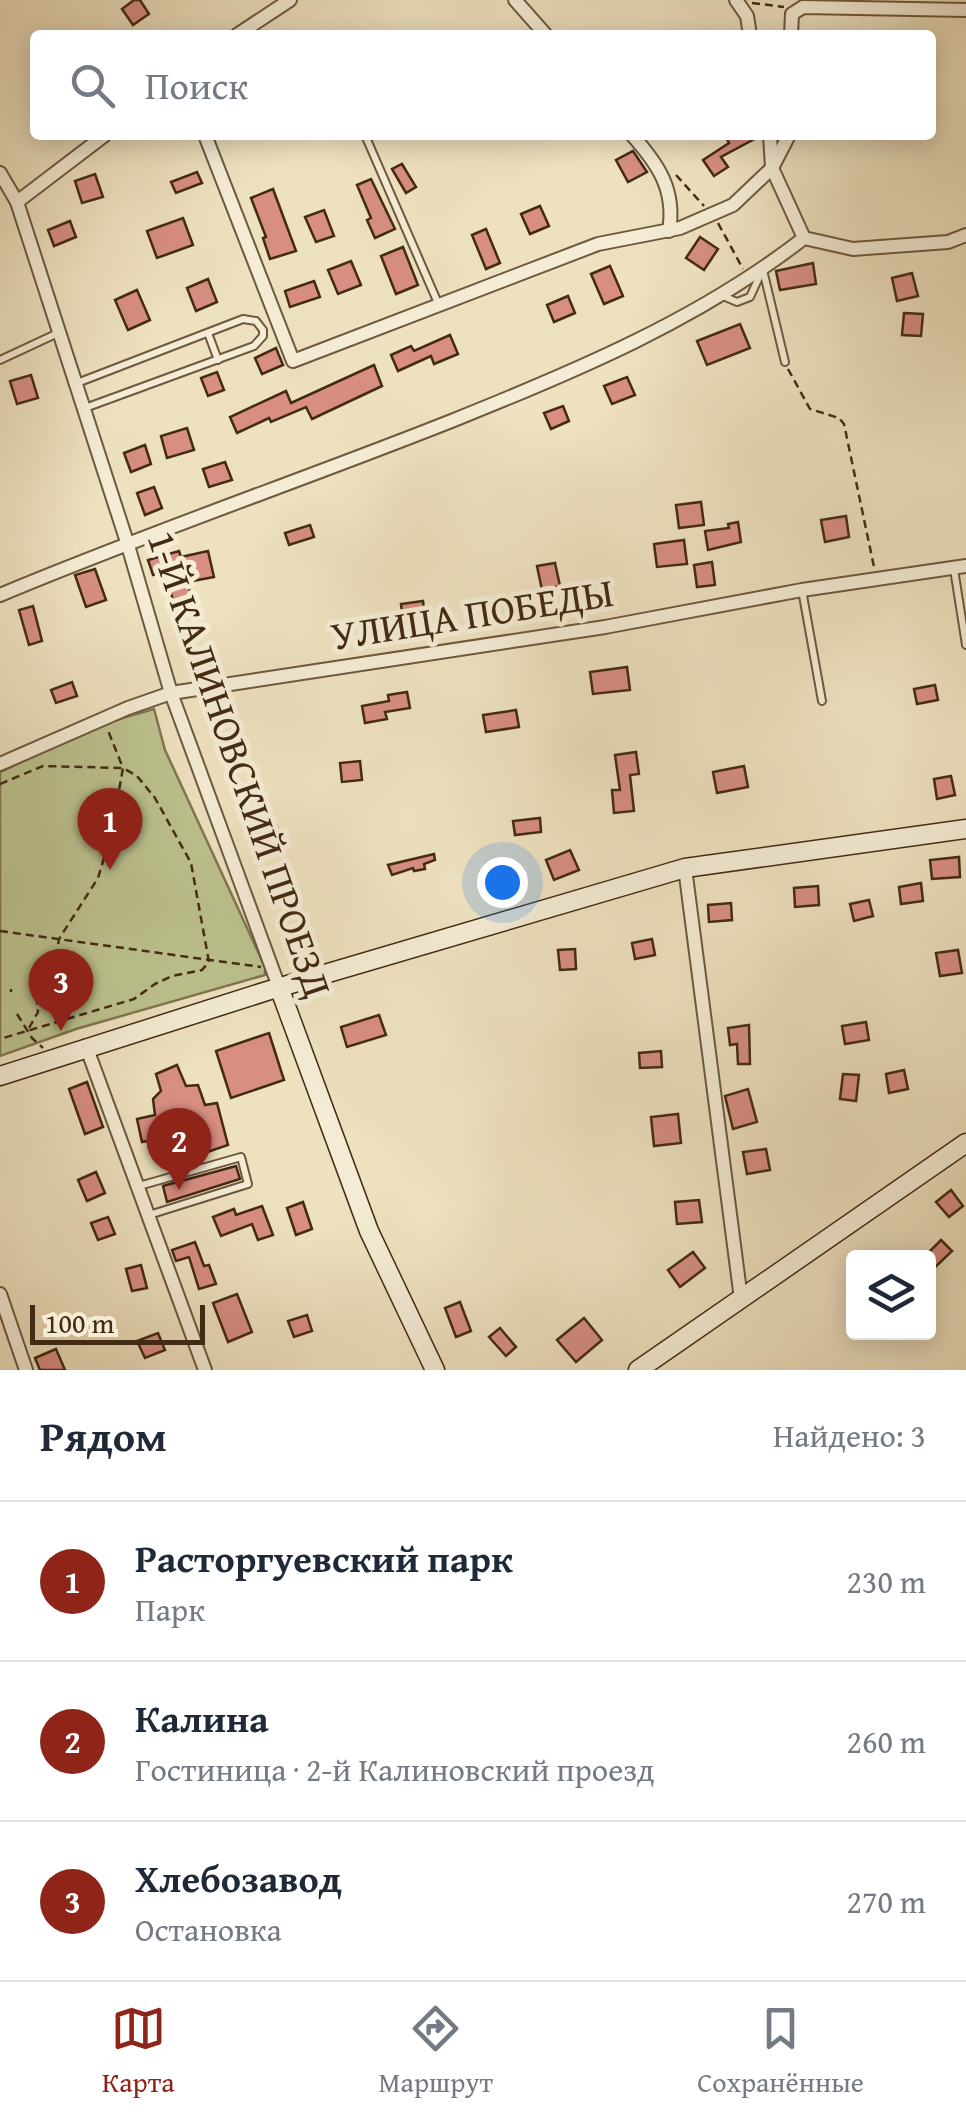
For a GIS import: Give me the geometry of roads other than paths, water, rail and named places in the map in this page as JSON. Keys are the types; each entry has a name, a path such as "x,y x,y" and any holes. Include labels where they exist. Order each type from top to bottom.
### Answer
{"street":[{"path":"245,30 290,0"},
{"path":"516,0 542,30"},
{"path":"737,1 747,16 749,30"},
{"path":"791,30 794,11 803,7 966,10"},
{"path":"17,202 99,140"},
{"path":"206,140 293,361 598,244 668,230 734,206 772,168 786,140"},
{"path":"636,140 668,187 672,204 668,230"},
{"path":"770,140 772,168 804,238"},
{"name":"1-Й КАЛИНОВСКИЙ ПРОЕЗД","path":"0,173 17,202 127,542 171,694 369,1231 435,1370"},
{"path":"804,238 853,249 948,242 966,235"},
{"path":"0,595 127,542 342,465 554,380 722,295 804,238"},
{"name":"УЛИЦА ПОБЕДЫ","path":"0,764 128,708 171,694 960,567"},
{"path":"0,1076 275,979 685,868 966,828"},
{"path":"685,868 741,1299"},
{"path":"86,1046 205,1370"},
{"path":"638,1370 966,1143"},
{"path":"0,1294 26,1370"}],"lane":[{"path":"367,140 438,304"},
{"path":"722,295 738,302 750,297 763,270"},
{"path":"763,270 786,362"},
{"path":"76,383 250,318 263,330 254,346 84,409"},
{"path":"0,360 59,332"},
{"path":"208,333 218,360"},
{"path":"960,567 966,645"},
{"path":"802,590 822,702"},
{"path":"138,1186 241,1156 248,1184 148,1215"}],"place":[{"name":"Расторгуевский парк","path":"110,870"},
{"name":"Хлебозавод","path":"61,1031"},
{"name":"Калина","path":"179,1190"}]}
